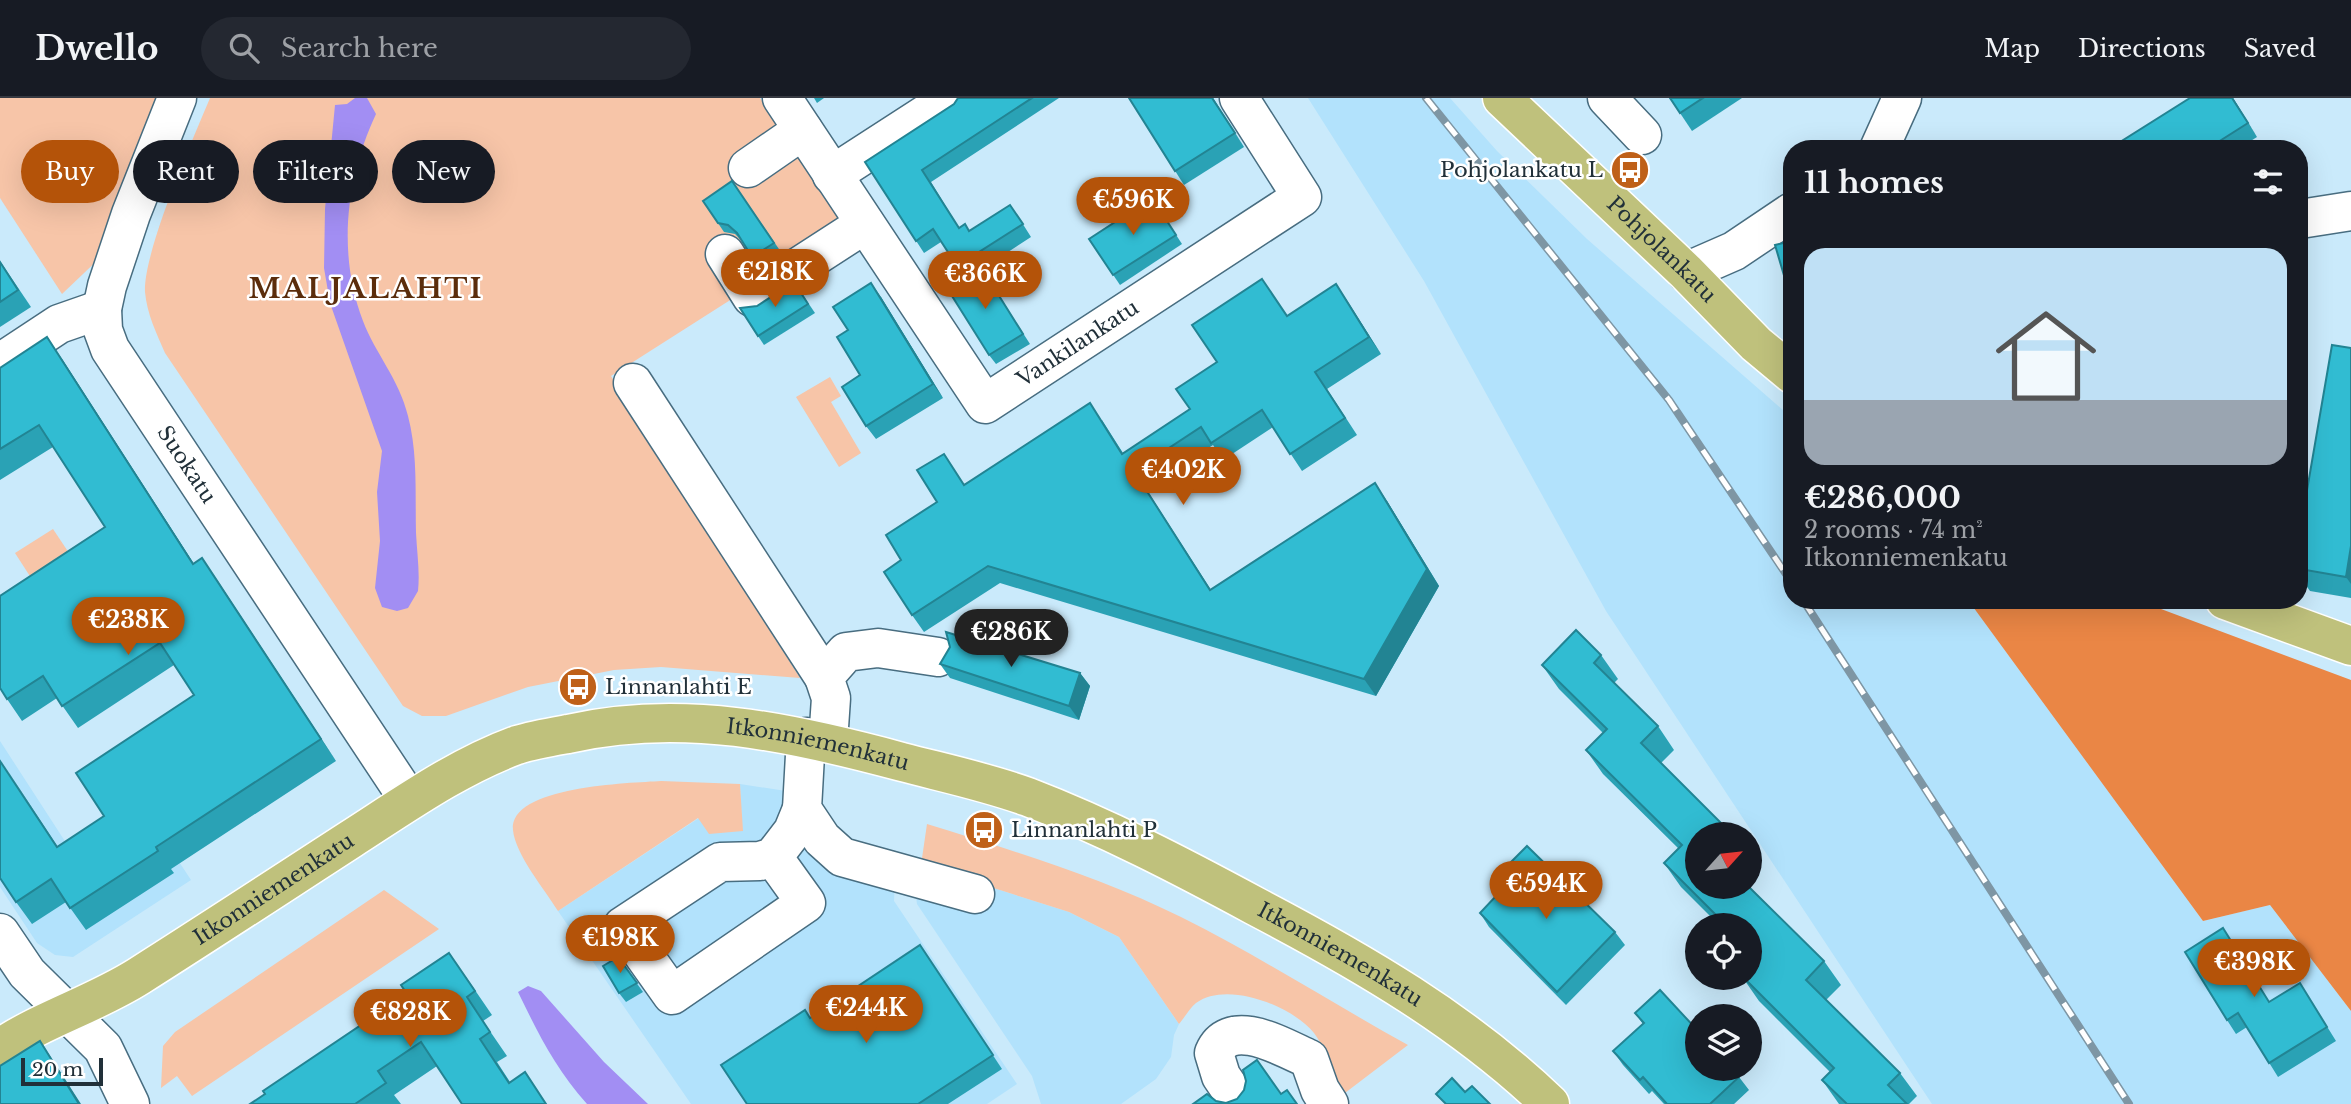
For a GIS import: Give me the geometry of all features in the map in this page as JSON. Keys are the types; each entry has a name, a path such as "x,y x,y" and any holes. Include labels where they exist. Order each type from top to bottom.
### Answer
{"main road":[{"name":"Pohjolankatu","path":"1502,98 1686,272 1756,344 1783,366"},
{"path":"2250,609 2351,646"},
{"name":"Itkonniemenkatu","path":"0,1048 133,980 409,800 472,765 519,745 625,722 681,721 751,727 817,739 1027,797 1156,853 1354,958 1409,993 1517,1072 1550,1104"}],"street":[{"name":"Suokatu","path":"177,98 131,214 102,309 103,330 110,349 409,800"},
{"name":"Vankilankatu","path":"782,98 985,404 1302,197 1239,98"},
{"path":"832,175 951,98"},
{"path":"1607,98 1642,135"},
{"path":"1883,140 1902,98"},
{"path":"748,168 803,130"},
{"path":"2308,218 2351,211"},
{"path":"1686,272 1734,251 1783,218"},
{"path":"724,254 752,297 865,225"},
{"path":"0,363 59,324 102,309"},
{"path":"634,383 824,677 831,698 817,739 802,809 793,831 773,857"},
{"path":"824,677 846,652 863,648 938,657"},
{"path":"802,809 822,839 842,857 975,894"},
{"path":"0,933 27,973 103,1048 130,1104"},
{"path":"1234,1096 1215,1064 1214,1052 1223,1039 1241,1034 1309,1059 1320,1090 1329,1104"}],"shaded area":[{"path":"0,98 163,98 147,140 133,140 133,177 104,254 62,294 0,198"},
{"path":"210,98 760,98 845,227 611,376 800,678 661,667 614,670 528,687 446,716 422,716 403,706 165,353 155,330 145,292 152,251 167,203 239,203 239,140 193,140"},
{"path":"355,98 367,98 376,114 365,140 332,140 335,105 347,104"},
{"path":"1308,98 1450,98 1497,151 1587,239 1783,410 1783,609 1975,609 2203,921 2270,905 2351,1011 2351,1104 1932,1104 1762,847 1762,822 1746,822 1606,611 1424,281"},
{"path":"326,203 350,203 348,242 355,295 363,321 404,403 411,430 415,459 418,591 408,608 397,611 382,607 375,588 380,541 377,492 382,451 330,303 324,268"},
{"path":"830,377 841,396 831,402 861,453 839,467 796,397"},
{"path":"53,529 73,559 35,584 15,553"},
{"path":"1975,609 2161,609 2351,680 2351,1011 2270,905 2203,921"},
{"path":"0,741 70,849 141,804 191,880 73,957 55,955 37,943 0,887"},
{"path":"661,781 740,784 743,831 709,834 698,818 558,911 519,850 513,830 517,815 530,804 574,790"},
{"path":"740,784 786,791 895,882 894,901 1017,1084 987,1104 691,1104 558,911 699,818 742,831"},
{"path":"927,824 1119,889 1181,917 1408,1045 1341,1096 1324,1050 1314,1033 1291,1014 1275,1006 1241,995 1224,994 1196,1003 1179,1024 1119,937 1069,912 921,865"},
{"path":"921,865 1069,912 1119,937 1179,1024 1174,1035 1171,1057 1156,1079 1121,1104 1041,1104 1032,1076 917,904 915,889"},
{"path":"384,890 439,929 192,1096 177,1076 161,1088 163,1046 175,1032"},
{"path":"528,986 541,991 604,1062 648,1104 587,1104 557,1064 518,992"}],"building":[{"path":"958,98 1032,98 922,170 959,228 965,224 969,231 1010,205 1023,224 957,266 933,229 916,241 865,162 954,104"},
{"path":"1129,98 1212,98 1235,133 1175,171"},
{"path":"1670,98 1703,98 1680,113"},
{"path":"2190,98 2232,98 2248,123 2221,140 2123,140"},
{"path":"732,181 774,243 752,257 737,233 728,225 718,223 703,201"},
{"path":"1152,198 1176,235 1113,275 1089,239"},
{"path":"1783,243 1783,272 1775,245"},
{"path":"0,262 18,290 0,302"},
{"path":"981,267 1023,334 989,355 947,288"},
{"path":"1262,279 1287,316 1336,284 1369,337 1315,372 1345,418 1290,454 1262,410 1211,443 1201,427 1134,471 1210,590 1375,483 1427,569 1364,679 988,566 912,615 884,572 901,560 886,535 937,502 917,470 944,454 964,485 1090,403 1122,454 1190,409 1176,389 1217,362 1192,325"},
{"path":"794,282 808,304 758,336 740,308 757,306"},
{"path":"871,283 933,384 866,426 842,387 860,375 837,337 848,330 833,307"},
{"path":"47,337 193,564 202,558 321,739 156,847 158,851 70,908 51,879 16,902 0,878 0,761 57,847 104,816 76,773 194,695 160,643 62,706 43,676 7,699 0,688 0,596 105,527 39,425 0,449 0,368"},
{"path":"2332,345 2351,348 2351,546 2346,577 2308,570 2308,484"},
{"path":"1576,630 1601,655 1594,663 1658,726 1641,743 1720,822 1685,822 1685,884 1664,863 1682,845 1586,750 1607,729 1542,665"},
{"path":"946,632 1080,673 1069,706 940,664 950,647"},
{"path":"1527,846 1615,932 1557,992 1480,913 1514,877 1505,868"},
{"path":"1701,900 1762,900 1824,961 1806,980 1900,1073 1888,1085 1907,1104 1847,1104 1822,1080 1834,1068 1756,990 1762,990 1762,913 1714,913"},
{"path":"2223,928 2269,1002 2300,983 2327,1027 2269,1063 2238,1013 2227,1020 2185,952"},
{"path":"920,945 993,1055 918,1104 747,1104 721,1065 805,1010 810,1018"},
{"path":"449,953 475,991 467,997 490,1032 480,1039 509,1083 525,1072 546,1104 462,1104 421,1042 378,1071 386,1083 355,1104 250,1104 265,1094 263,1091 407,994 401,985"},
{"path":"618,957 637,983 619,993 603,966"},
{"path":"1660,990 1685,1017 1685,1081 1735,1081 1710,1104 1667,1104 1643,1077 1640,1080 1613,1051 1644,1023 1635,1013"},
{"path":"40,1041 79,1104 0,1104 0,1066"},
{"path":"1257,1060 1281,1094 1287,1090 1297,1104 1193,1104 1207,1094 1216,1101 1226,1103 1237,1099 1244,1090 1246,1081 1243,1070"},
{"path":"1452,1078 1465,1092 1472,1086 1490,1104 1446,1104 1436,1094"}],"railway":[{"path":"1426,98 1669,400 1783,570"},
{"path":"1809,609 2129,1104"}],"place":[{"name":"Pohjolankatu L","path":"1630,170"},
{"name":"Linnanlahti E","path":"578,687"},
{"name":"Linnanlahti P","path":"984,830"}],"district":[{"name":"MALJALAHTI","path":"366,288"}]}
